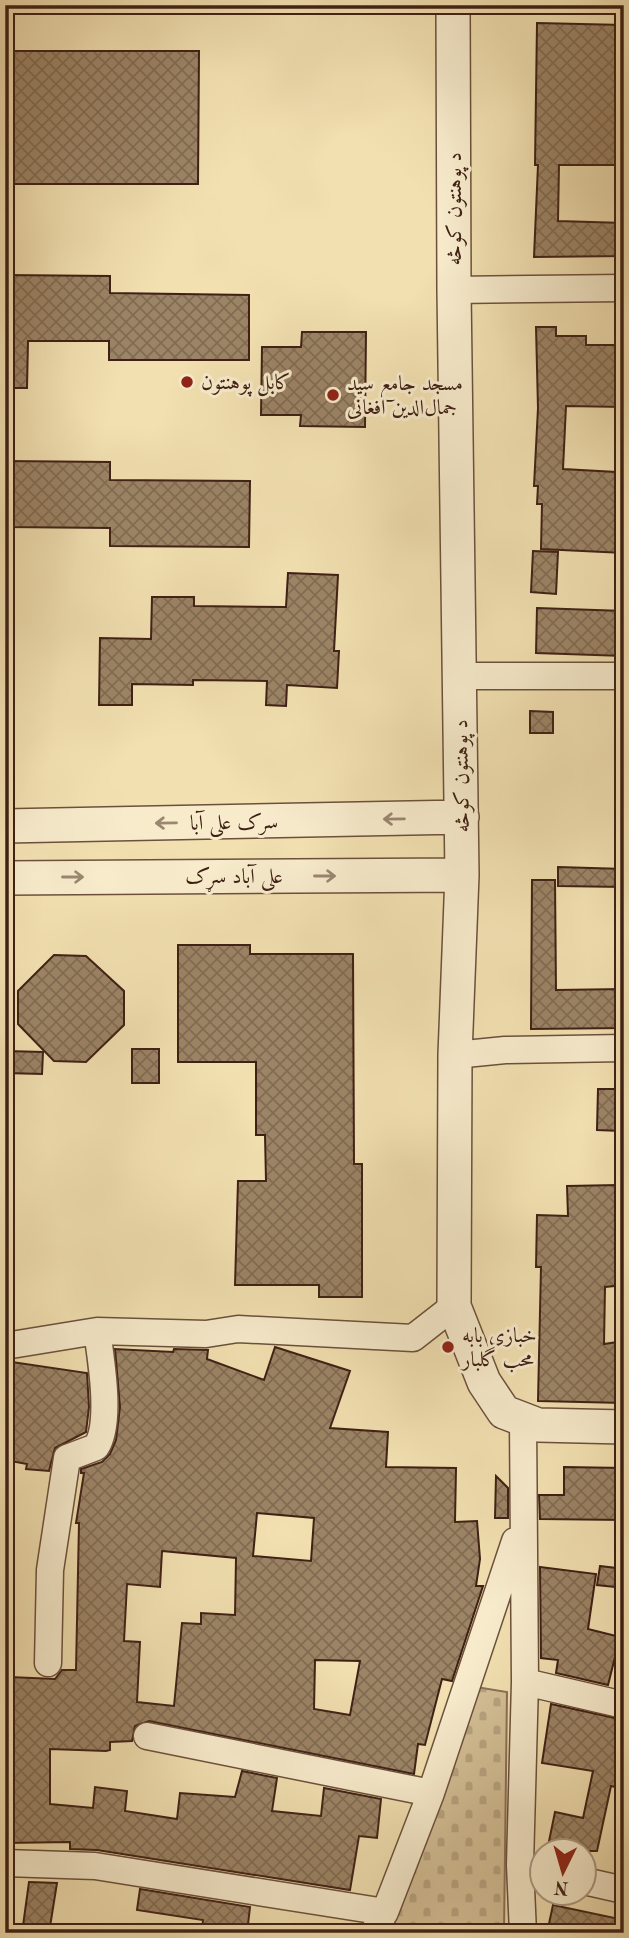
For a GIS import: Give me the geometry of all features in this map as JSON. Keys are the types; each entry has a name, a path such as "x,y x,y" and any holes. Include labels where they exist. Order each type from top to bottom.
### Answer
{"street":[{"name":"د پوهنتون کوڅه","path":"453,5 454,290 462,817 455,1055 453,1306 484,1382 505,1412 523,1421"},
{"path":"454,290 624,288"},
{"path":"460,676 624,676"},
{"name":"سرک علی آبا","path":"5,826 462,817"},
{"name":"علی آباد سړک","path":"5,877 462,875"},
{"path":"455,1055 505,1050 624,1048"},
{"path":"5,1346 97,1331 206,1334 238,1329 413,1338 453,1306"},
{"path":"48,1663 50,1570 67,1458 96,1447 102,1432 103,1370 97,1331"},
{"path":"530,1836 524,1682 523,1421 538,1425 624,1427"},
{"path":"5,1863 95,1867 379,1922 431,1794 523,1519"},
{"path":"524,1682 624,1705"},
{"path":"147,1736 431,1794"},
{"path":"598,1884 624,1890"},
{"path":"523,1933 528,1892"}],"green space":[{"path":"470,1686 507,1692 504,1933 381,1933"}],"building":[{"path":"537,23 624,25 624,165 559,165 558,221 624,223 624,256 534,257 538,165 535,165"},
{"path":"5,51 199,51 198,184 5,184"},
{"path":"5,275 110,276 110,293 249,295 249,360 109,360 109,341 28,341 27,388 5,388"},
{"path":"536,327 556,327 556,336 586,336 586,345 624,345 624,407 566,406 563,469 616,472 615,492 624,493 624,553 541,549 542,504 537,504 538,486 534,486 538,408"},
{"path":"302,332 366,332 365,427 300,426 301,415 261,415 262,347 301,347"},
{"path":"5,461 110,462 110,480 250,481 249,547 110,546 110,528 5,527"},
{"path":"533,551 558,552 556,594 531,592"},
{"path":"288,573 338,575 334,651 339,651 337,688 287,685 286,706 266,705 267,681 193,680 193,685 132,684 132,705 99,705 100,638 151,639 152,597 194,597 194,606 286,607"},
{"path":"537,608 624,611 624,656 536,653"},
{"path":"530,711 553,712 553,733 530,733"},
{"path":"558,867 624,869 624,887 558,886"},
{"path":"532,880 555,880 556,990 624,989 624,1028 531,1029"},
{"path":"178,945 250,945 250,954 353,954 354,1164 362,1164 362,1297 319,1297 319,1285 235,1285 238,1181 266,1181 265,1135 256,1135 256,1062 178,1062"},
{"path":"54,955 86,956 124,991 124,1025 86,1062 54,1061 18,1024 18,991"},
{"path":"132,1049 159,1049 159,1083 132,1083"},
{"path":"5,1051 43,1052 42,1074 5,1073"},
{"path":"598,1089 624,1089 621,1131 597,1130"},
{"path":"618,1185 619,1217 624,1216 624,1285 605,1287 604,1344 624,1341 624,1403 538,1401 541,1267 536,1267 537,1215 568,1216 567,1186"},
{"path":"275,1347 350,1371 330,1428 388,1432 386,1467 456,1468 455,1522 477,1521 480,1559 476,1586 483,1586 452,1681 442,1679 425,1745 418,1744 414,1774 149,1721 135,1726 132,1741 110,1742 110,1750 50,1749 50,1804 93,1808 95,1787 127,1791 125,1811 177,1819 180,1793 235,1797 242,1771 277,1778 272,1811 321,1816 324,1788 381,1799 377,1838 359,1836 350,1890 97,1850 70,1849 70,1842 5,1843 5,1704 10,1677 55,1679 62,1670 76,1670 79,1523 76,1523 84,1473 81,1473 81,1469 102,1462 110,1454 116,1440 120,1407 115,1349 173,1352 174,1349 208,1350 207,1359 264,1380","holes":["257,1513 314,1518 311,1561 253,1556","162,1551 236,1558 235,1615 201,1613 201,1624 182,1623 174,1706 137,1702 140,1642 124,1641 127,1584 160,1587","315,1660 360,1661 350,1715 314,1709"]},
{"path":"5,1361 87,1373 89,1407 86,1432 55,1448 49,1471 26,1469 27,1464 5,1460"},
{"path":"564,1467 624,1468 624,1520 540,1519 539,1495 564,1495"},
{"path":"496,1476 508,1488 508,1518 495,1518"},
{"path":"600,1566 624,1569 624,1588 597,1585"},
{"path":"540,1567 596,1574 588,1629 620,1637 608,1685 556,1673 558,1660 541,1658"},
{"path":"551,1704 624,1720 624,1789 611,1786 598,1846 598,1836 550,1836 555,1812 583,1818 593,1771 542,1763"},
{"path":"29,1882 57,1883 49,1933 22,1933"},
{"path":"140,1889 250,1907 247,1933 202,1933 203,1920 137,1910"},
{"path":"553,1906 624,1920 624,1933 547,1933"}],"place":[{"name":"کابل پوهنتون","path":"187,382"},
{"name":"مسجد جامع سید جمال‌الدین افغانی","path":"333,395"},
{"name":"خبازی بابه محب گلبار","path":"448,1347"}]}
